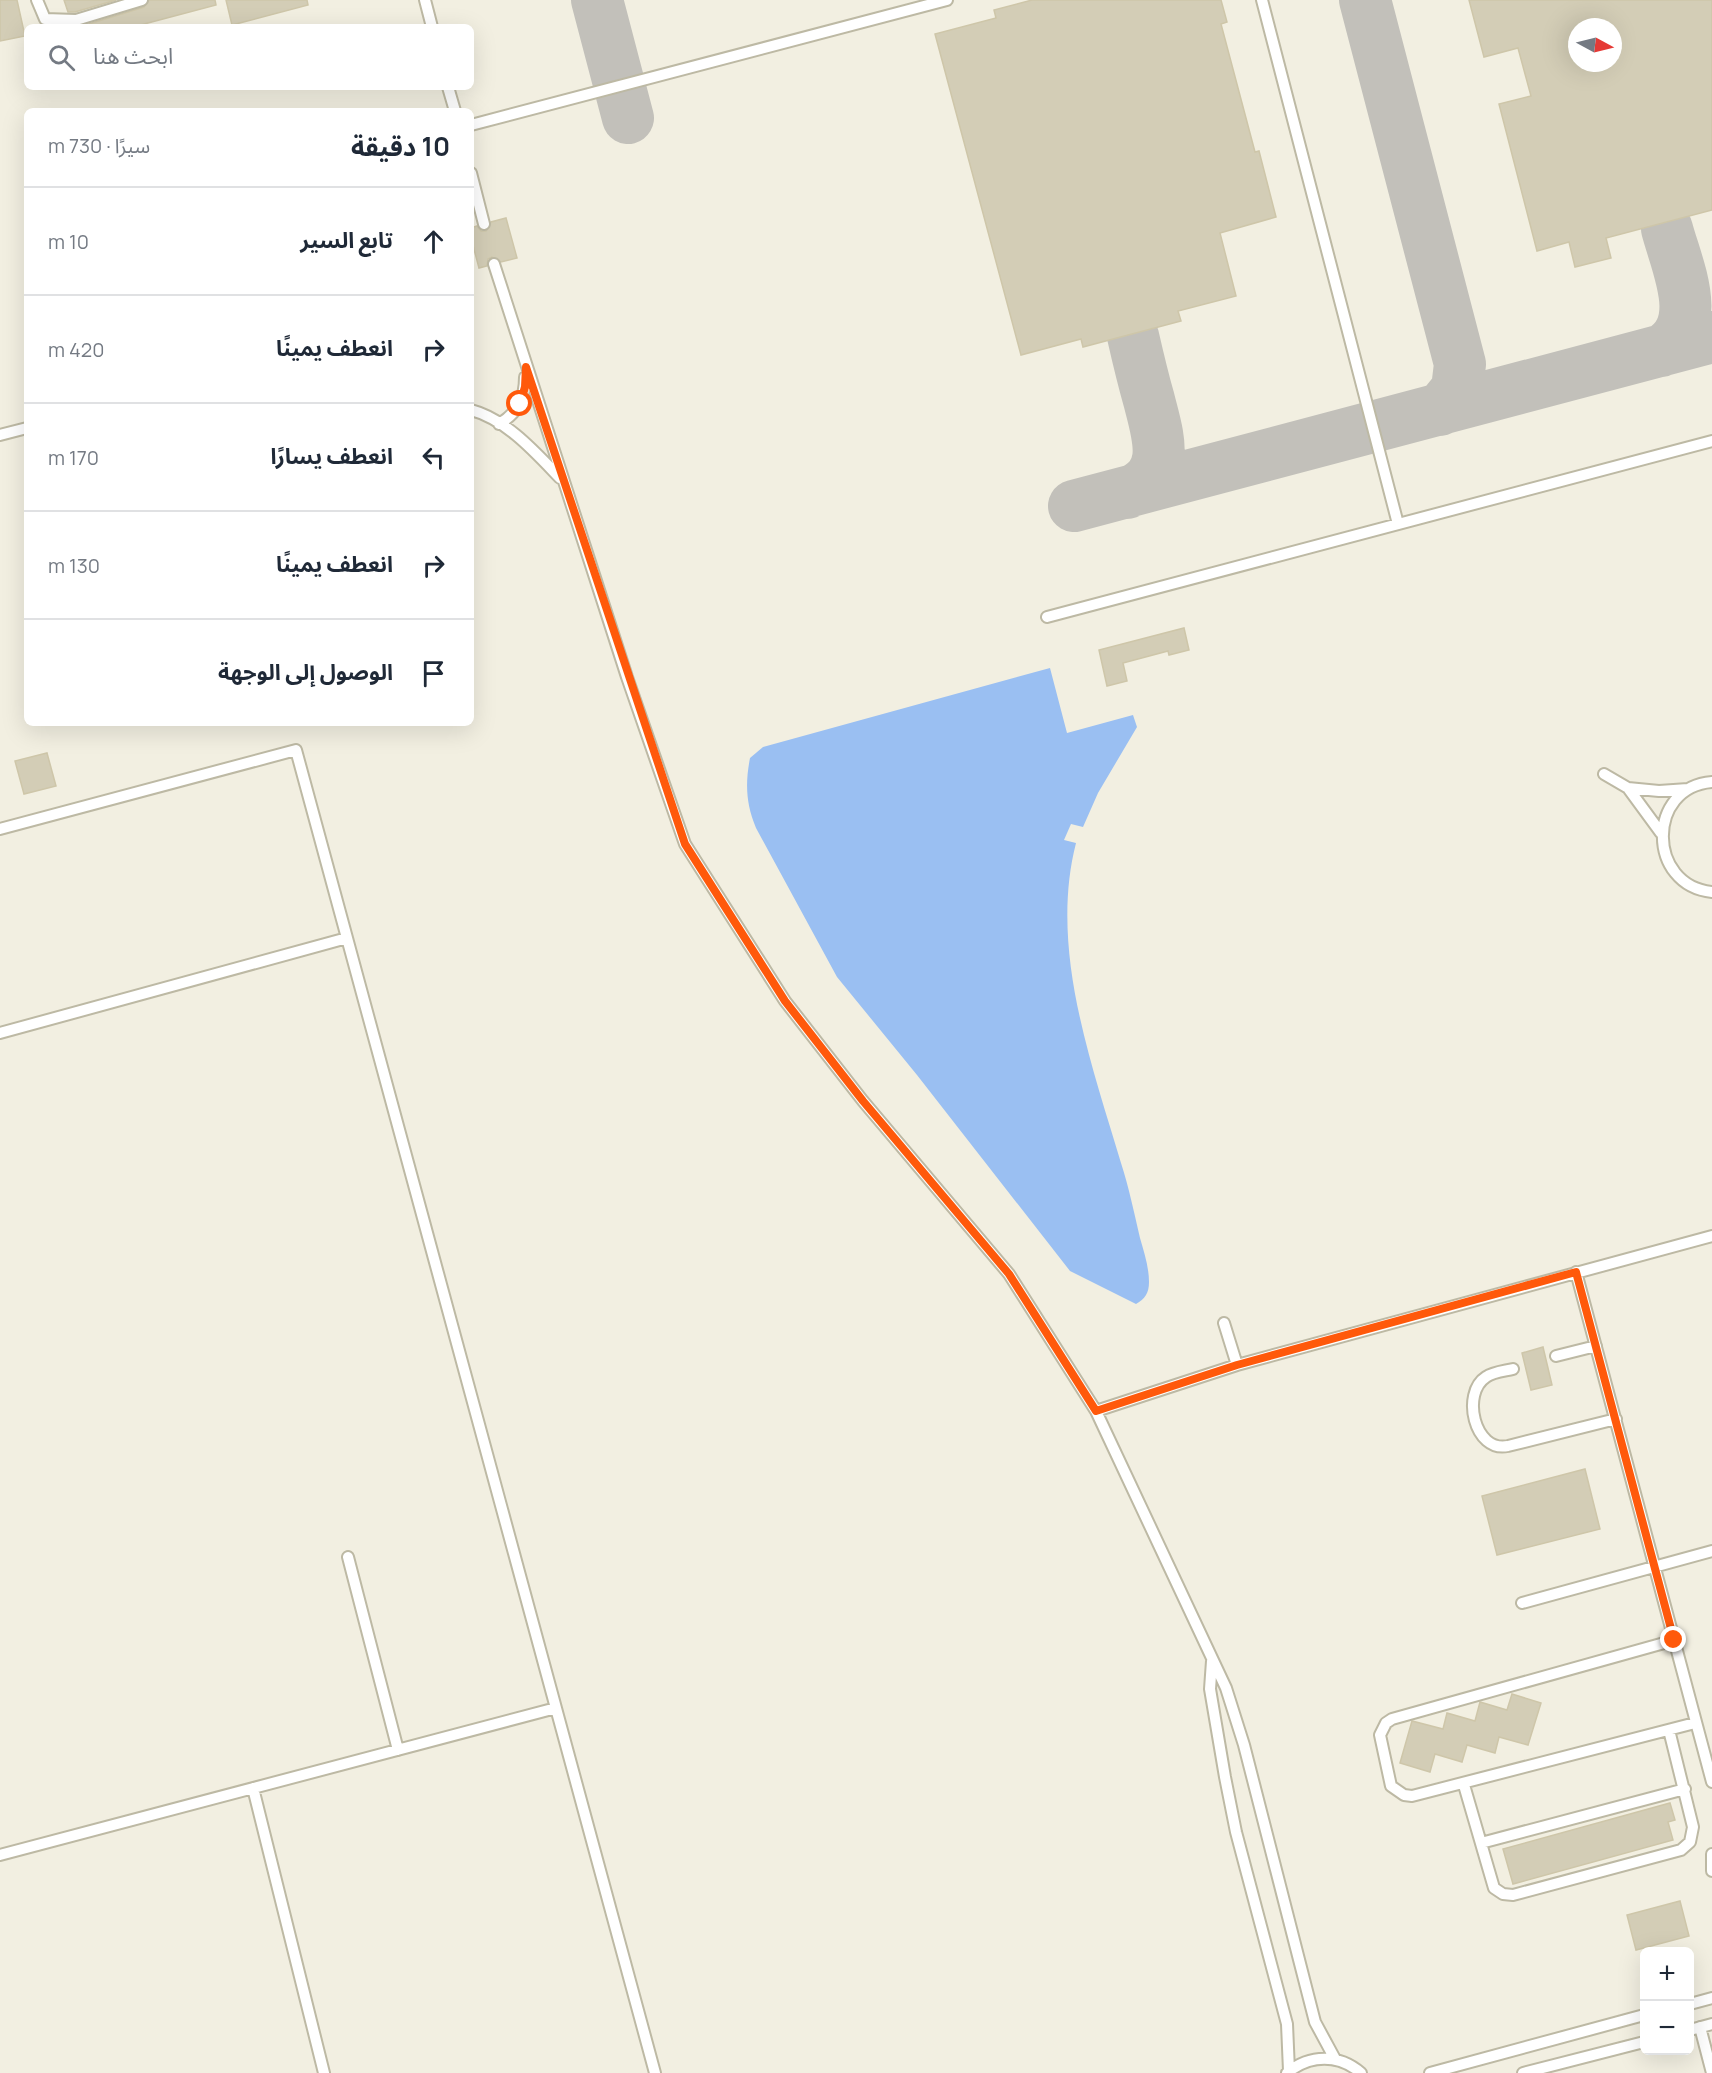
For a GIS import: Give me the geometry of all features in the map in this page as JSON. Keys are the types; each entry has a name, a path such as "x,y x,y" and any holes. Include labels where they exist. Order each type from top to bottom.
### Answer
{"lane":[{"path":"38,0 45,19 76,20 142,0"},
{"path":"425,0 431,24"},
{"path":"474,124 947,0"},
{"path":"1262,0 1398,524"},
{"path":"449,90 454,108"},
{"path":"474,185 484,224"},
{"path":"494,264 563,482 685,844 785,1001 863,1101 1009,1274 1096,1411 1236,1716 1315,2022 1335,2059"},
{"path":"499,424 508,419 520,404 525,387 526,367"},
{"path":"474,412 499,424 533,451 563,482"},
{"path":"0,435 24,429"},
{"path":"1047,617 1712,441"},
{"path":"0,829 296,750 655,2073"},
{"path":"1604,774 1628,788 1661,833"},
{"path":"1628,788 1659,791 1689,789 1711,781"},
{"path":"1689,789 1667,813 1661,833 1662,848 1670,867 1684,882 1697,889 1712,902"},
{"path":"1697,889 1712,892"},
{"path":"0,1033 347,938"},
{"path":"1096,1411 1237,1365 1712,1236"},
{"path":"1576,1272 1712,1781"},
{"path":"1224,1323 1237,1365"},
{"path":"1556,1356 1596,1346"},
{"path":"1513,1370 1484,1377 1473,1393 1472,1407 1479,1428 1483,1437 1494,1445 1508,1446 1616,1419"},
{"path":"1522,1603 1712,1551"},
{"path":"348,1557 398,1750"},
{"path":"1674,1640 1398,1717 1386,1723 1380,1735 1380,1742 1391,1786 1397,1791 1412,1796 1464,1785 1695,1723"},
{"path":"1212,1660 1210,1689 1225,1777 1236,1832 1287,2024 1288,2072 1311,2060 1335,2059 1361,2073"},
{"path":"0,1855 556,1708"},
{"path":"1464,1785 1494,1888 1503,1894 1514,1895 1681,1850 1690,1842 1693,1827 1669,1730"},
{"path":"253,1788 324,2073"},
{"path":"1481,1843 1685,1790"},
{"path":"1712,1854 1712,1871"},
{"path":"1694,2003 1712,1998"},
{"path":"1430,2073 1640,2016"},
{"path":"1712,2024 1695,2029 1712,2073"},
{"path":"1523,2073 1640,2043"}],"water":[{"path":"1050,668 1067,733 1133,715 1137,727 1098,793 1083,827 1071,824 1064,840 1076,843 1069,883 1067,923 1070,964 1077,1004 1086,1045 1126,1182 1148,1271 1147,1292 1144,1298 1136,1304 1070,1271 917,1075 837,977 756,828 748,802 747,777 750,758 763,747"}],"building":[{"path":"0,0 17,0 24,36 0,41"},
{"path":"64,0 116,0 68,12"},
{"path":"149,0 215,0 216,5 144,24 89,24 144,7"},
{"path":"226,0 307,0 308,5 232,24"},
{"path":"1032,0 1221,0 1227,22 1221,24 1255,152 1259,151 1276,217 1220,233 1236,296 1178,311 1181,321 1083,347 1081,339 1021,355 935,34 996,18 994,10"},
{"path":"1469,0 1712,0 1712,210 1606,238 1611,258 1575,267 1569,242 1537,251 1499,104 1531,96 1518,48 1484,57"},
{"path":"506,218 517,258 501,262 492,257 488,259 487,266 479,268 474,249 474,227 477,226 481,231 486,231 491,222"},
{"path":"1184,628 1189,650 1169,655 1168,651 1123,663 1127,681 1107,686 1099,650"},
{"path":"47,753 56,786 24,794 15,761"},
{"path":"1543,1347 1552,1385 1531,1390 1522,1353"},
{"path":"1585,1469 1600,1529 1497,1555 1482,1496"},
{"path":"1512,1694 1541,1703 1528,1745 1499,1737 1495,1753 1467,1745 1462,1762 1435,1754 1430,1772 1400,1763 1412,1721 1443,1729 1447,1713 1475,1721 1480,1702 1507,1710"},
{"path":"1670,1803 1675,1820 1668,1822 1673,1840 1513,1884 1503,1849"},
{"path":"1680,1901 1689,1936 1640,1947 1636,1950 1627,1915"}],"taxiway":[{"path":"597,0 628,118"},
{"path":"1365,0 1460,364 1457,389 1440,410"},
{"path":"1661,351 1675,340 1682,326 1685,311 1685,294 1667,229"},
{"path":"1127,493 1142,485 1151,476 1157,465 1159,453 1156,427 1133,336"},
{"path":"1074,506 1712,337"}],"route":[{"path":"520,404 524,396 526,367 627,677 685,844 785,1001 863,1101 1009,1274 1096,1411 1237,1365 1576,1272 1674,1640"}]}
